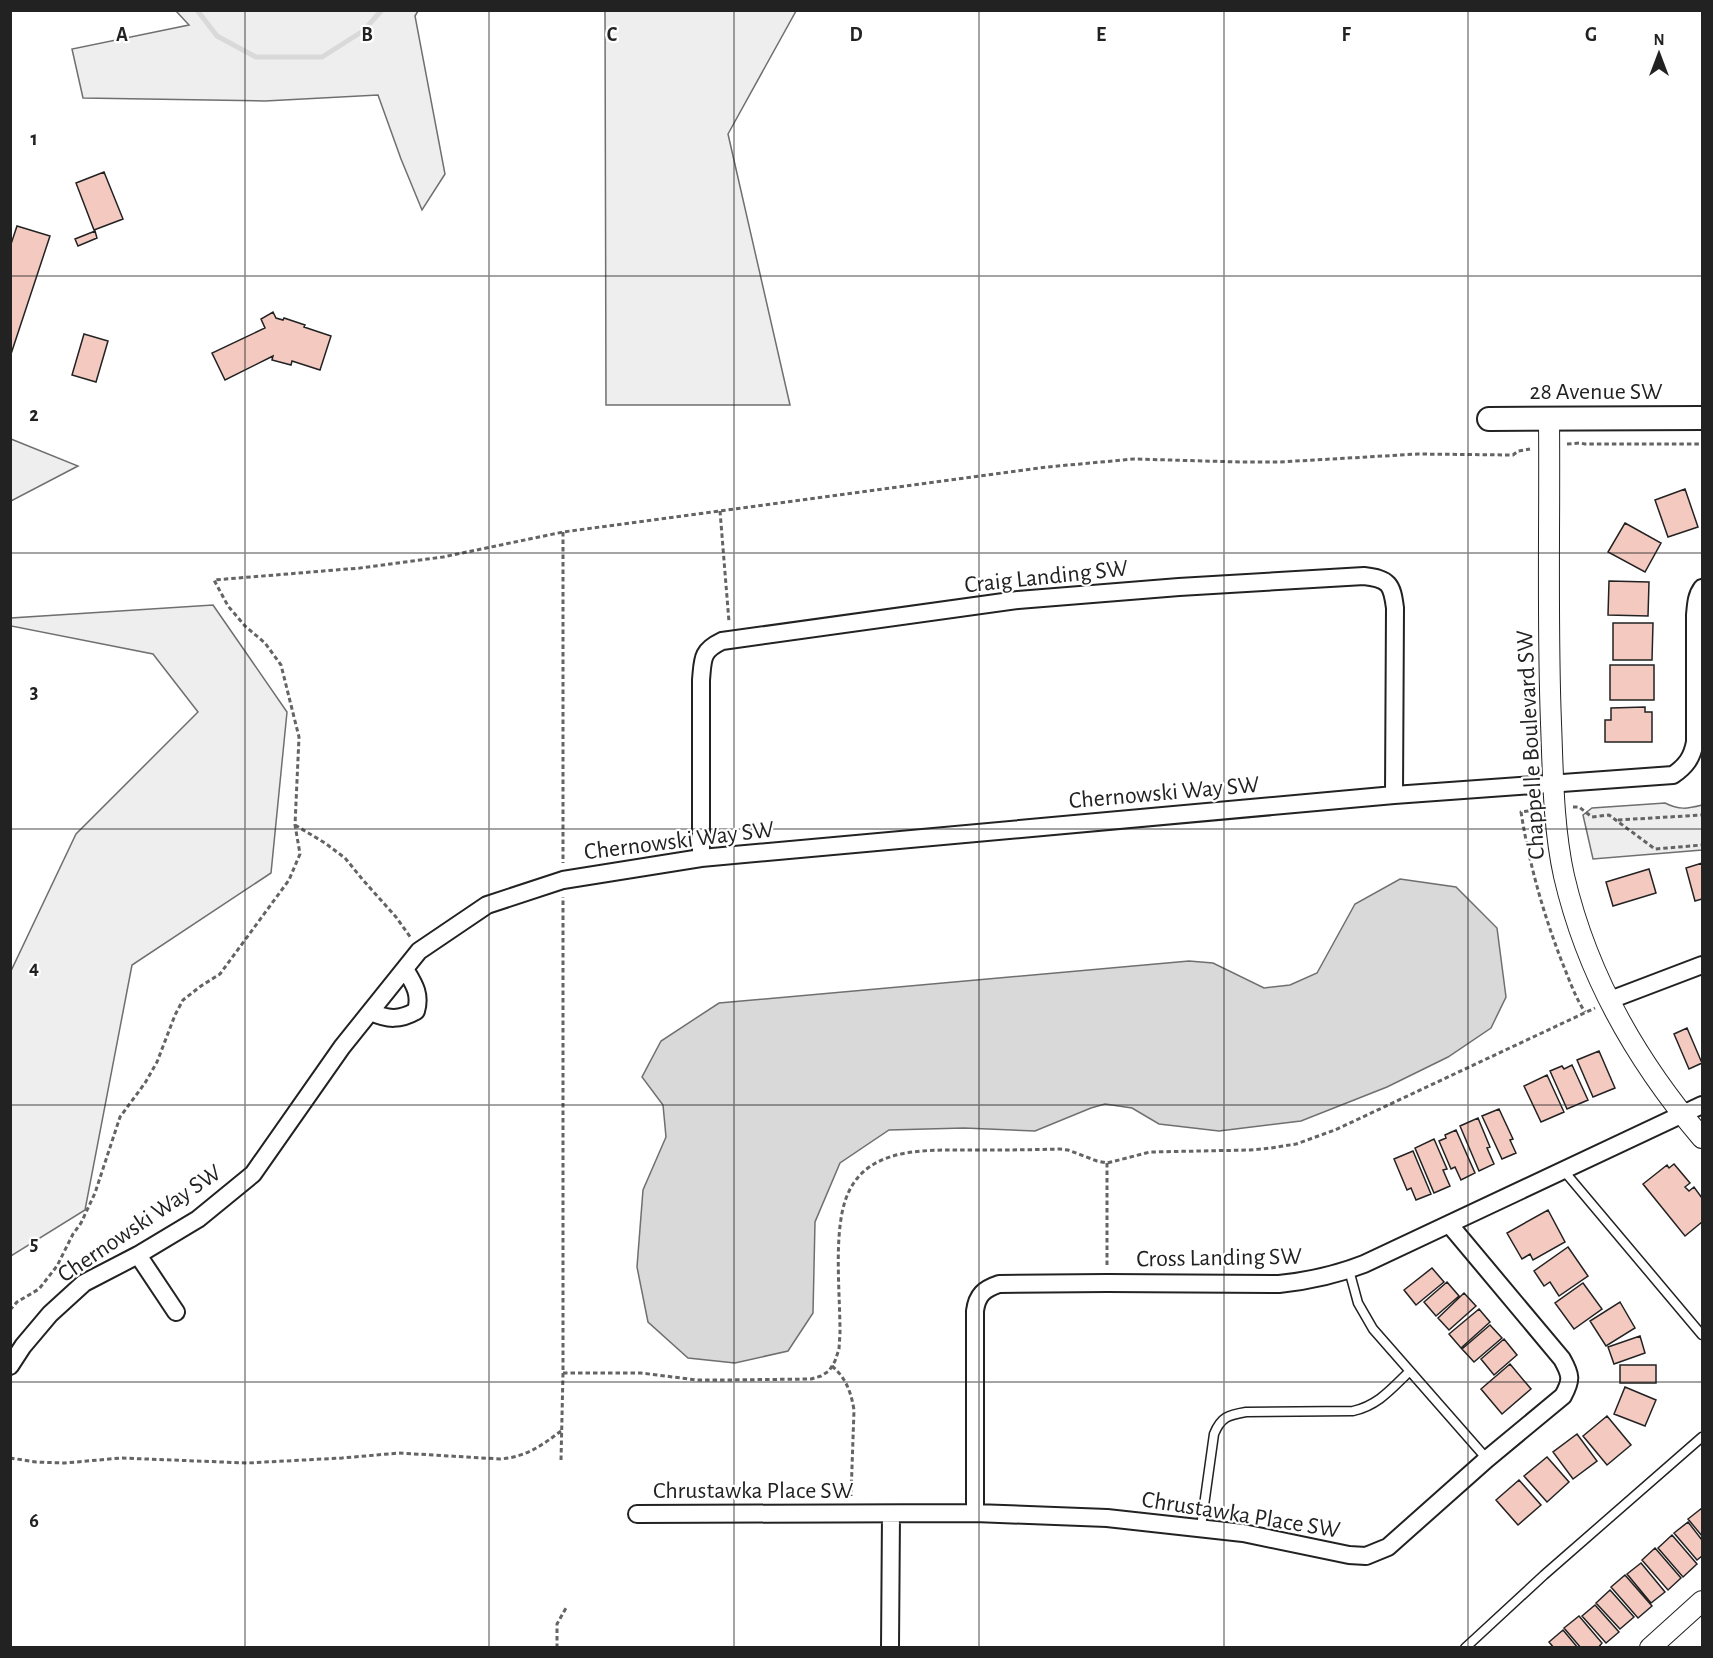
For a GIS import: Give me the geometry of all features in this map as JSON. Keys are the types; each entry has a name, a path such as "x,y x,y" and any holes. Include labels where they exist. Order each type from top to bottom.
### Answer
{"main road":[{"name":"28 Avenue SW","path":"1489,419 1702,418"}],"street":[{"name":"Chappelle Boulevard SW","path":"1549,418 1548,649 1553,784 1558,841 1564,875 1575,916 1595,971 1628,1036 1650,1072 1702,1138"},
{"name":"Craig Landing SW","path":"701,858 700,680 703,660 709,647 722,641 1018,600 1191,586 1364,576 1377,578 1387,583 1393,591 1395,608 1394,795"},
{"name":"Chernowski Way SW","path":"10,1366 22,1346 50,1314 84,1283 138,1255 198,1219 253,1174 342,1047 419,951 487,906 563,880 701,858 1394,795 1673,775 1683,768 1692,754 1695,742 1699,699 1695,615 1696,603 1702,588"},
{"path":"1610,1000 1702,965"},
{"path":"371,1012 394,1019 406,1017 416,1011 419,1000 417,991 405,969"},
{"name":"Cross Landing SW","path":"975,1513 975,1311 976,1301 982,1292 999,1284 1107,1282 1279,1284 1303,1282 1349,1270 1702,1105"},
{"name":"Chrustawka Place SW","path":"637,1514 975,1513 1107,1518 1201,1527 1280,1540 1348,1555 1366,1556 1388,1547 1487,1459 1563,1396 1568,1388 1570,1378 1562,1359 1449,1224"},
{"path":"138,1255 176,1312"},
{"path":"890,1647 891,1514"},
{"path":"1650,1647 1702,1601"}],"lane":[{"path":"1564,1171 1702,1335"},
{"path":"1349,1270 1364,1316 1487,1459"},
{"path":"1201,1527 1214,1434 1218,1424 1225,1418 1246,1412 1353,1411 1378,1401 1410,1371"},
{"path":"1465,1647 1702,1437"}],"path":[{"path":"1580,443 1702,444"},
{"path":"10,1310 17,1302 39,1289 57,1266 81,1223 95,1193 120,1118 158,1062 175,1015 183,1000 220,974 289,880 300,854 296,825 299,737 281,665 265,643 245,626 228,606 214,580 360,568 443,557 563,532 1047,467 1107,461 1134,459 1280,462 1418,454 1513,455 1518,451"},
{"path":"720,511 730,640"},
{"path":"561,1460 563,1373 563,532"},
{"path":"1585,1013 1561,959 1543,907 1533,873 1521,812 1579,807 1592,817 1609,815 1655,849 1702,846"},
{"path":"1617,820 1702,815"},
{"path":"296,825 326,843 345,858 396,917 419,951"},
{"path":"563,1373 641,1373 697,1380 801,1380 821,1376 829,1371 839,1349 839,1247 842,1213 846,1199 865,1171 879,1161 896,1154 931,1150 1059,1149 1107,1163 1150,1152 1250,1150 1296,1144 1315,1138 1610,1000"},
{"path":"1107,1163 1107,1282"},
{"path":"832,1366 846,1383 854,1410 850,1514"},
{"path":"10,1458 65,1463 121,1458 247,1463 399,1453 500,1459 515,1458 528,1453 562,1431"},
{"path":"557,1647 557,1623 566,1608"}],"shaded area":[{"path":"176,11 418,11 415,16 445,174 422,210 378,95 265,101 83,98 72,49 189,25"},
{"path":"605,11 796,11 728,134 790,405 606,405"},
{"path":"11,439 78,466 11,501"},
{"path":"213,605 287,712 271,873 132,965 85,1210 11,1256 11,971 76,834 198,712 153,654 11,626 11,618"},
{"path":"1665,803 1683,808 1702,805 1702,850 1593,859 1583,815 1592,808"},
{"path":"1400,879 1456,887 1497,928 1506,997 1491,1028 1448,1057 1387,1087 1301,1121 1219,1131 1159,1124 1132,1108 1105,1104 1035,1131 964,1128 889,1130 840,1163 815,1222 813,1313 788,1351 735,1363 688,1358 648,1322 637,1267 643,1190 666,1137 663,1105 642,1077 661,1041 719,1003 1189,961 1213,963 1264,988 1290,985 1317,973 1355,904"}],"building":[{"path":"104,172 123,219 94,230 76,183"},
{"path":"17,226 50,236 10,357 10,247"},
{"path":"95,231 97,238 78,246 75,239"},
{"path":"273,312 276,318 283,320 284,318 331,336 320,370 292,361 291,365 272,360 273,356 225,380 212,353 265,328 261,319"},
{"path":"84,334 108,341 96,382 72,375"},
{"path":"1685,489 1698,527 1668,537 1655,500"},
{"path":"1625,523 1661,543 1645,572 1608,552"},
{"path":"1609,581 1649,582 1648,616 1608,615"},
{"path":"1613,623 1653,623 1652,660 1613,660"},
{"path":"1610,665 1654,665 1654,700 1610,700"},
{"path":"1645,707 1645,712 1652,712 1652,742 1605,742 1605,720 1611,720 1611,708"},
{"path":"1702,863 1702,899 1695,901 1686,868"},
{"path":"1649,869 1656,893 1613,906 1606,882"},
{"path":"1687,1028 1702,1063 1689,1069 1674,1034"},
{"path":"1599,1051 1615,1088 1593,1097 1577,1060"},
{"path":"1572,1065 1588,1100 1567,1109 1550,1071"},
{"path":"1547,1075 1564,1112 1541,1122 1524,1086"},
{"path":"1499,1109 1513,1139 1510,1140 1516,1153 1502,1159 1482,1116"},
{"path":"1478,1118 1490,1147 1487,1148 1494,1164 1479,1171 1460,1126"},
{"path":"1456,1130 1475,1173 1461,1180 1455,1167 1451,1169 1439,1141"},
{"path":"1434,1139 1447,1169 1443,1170 1450,1186 1434,1193 1415,1148"},
{"path":"1413,1151 1431,1194 1416,1200 1411,1188 1407,1190 1394,1159"},
{"path":"1674,1164 1690,1183 1685,1187 1689,1191 1694,1187 1702,1198 1702,1222 1685,1236 1643,1184 1667,1165 1669,1168"},
{"path":"1548,1210 1565,1242 1533,1260 1530,1254 1522,1259 1507,1233"},
{"path":"1568,1247 1588,1276 1559,1296 1550,1282 1544,1286 1534,1271"},
{"path":"1432,1268 1444,1282 1416,1305 1404,1290"},
{"path":"1447,1282 1459,1296 1436,1316 1424,1302"},
{"path":"1583,1283 1602,1309 1574,1329 1555,1303"},
{"path":"1464,1293 1476,1306 1449,1330 1438,1318"},
{"path":"1620,1302 1635,1328 1606,1346 1590,1321"},
{"path":"1479,1309 1490,1322 1461,1348 1449,1334"},
{"path":"1490,1325 1502,1338 1474,1362 1462,1349"},
{"path":"1640,1336 1645,1353 1614,1364 1608,1347"},
{"path":"1504,1339 1517,1355 1494,1375 1481,1359"},
{"path":"1510,1364 1531,1389 1502,1414 1481,1389"},
{"path":"1620,1365 1656,1365 1656,1383 1620,1383"},
{"path":"1625,1387 1656,1400 1645,1426 1614,1414"},
{"path":"1607,1416 1631,1445 1607,1465 1583,1436"},
{"path":"1577,1434 1597,1461 1573,1479 1553,1452"},
{"path":"1547,1457 1569,1482 1547,1502 1524,1476"},
{"path":"1519,1480 1541,1505 1518,1525 1496,1500"},
{"path":"1702,1508 1702,1536 1688,1519"},
{"path":"1688,1522 1702,1540 1702,1556 1697,1560 1674,1533"},
{"path":"1672,1535 1697,1564 1683,1577 1658,1548"},
{"path":"1655,1548 1681,1578 1668,1590 1642,1560"},
{"path":"1641,1563 1665,1592 1651,1603 1627,1574"},
{"path":"1625,1575 1652,1606 1638,1618 1611,1587"},
{"path":"1610,1590 1634,1617 1620,1629 1596,1603"},
{"path":"1595,1605 1619,1632 1606,1643 1582,1616"},
{"path":"1579,1616 1602,1643 1598,1648 1581,1648 1564,1628"},
{"path":"1563,1630 1578,1648 1554,1648 1549,1642"}],"waterway":[{"path":"197,10 217,36 256,57 322,57 363,31 382,10"}]}
